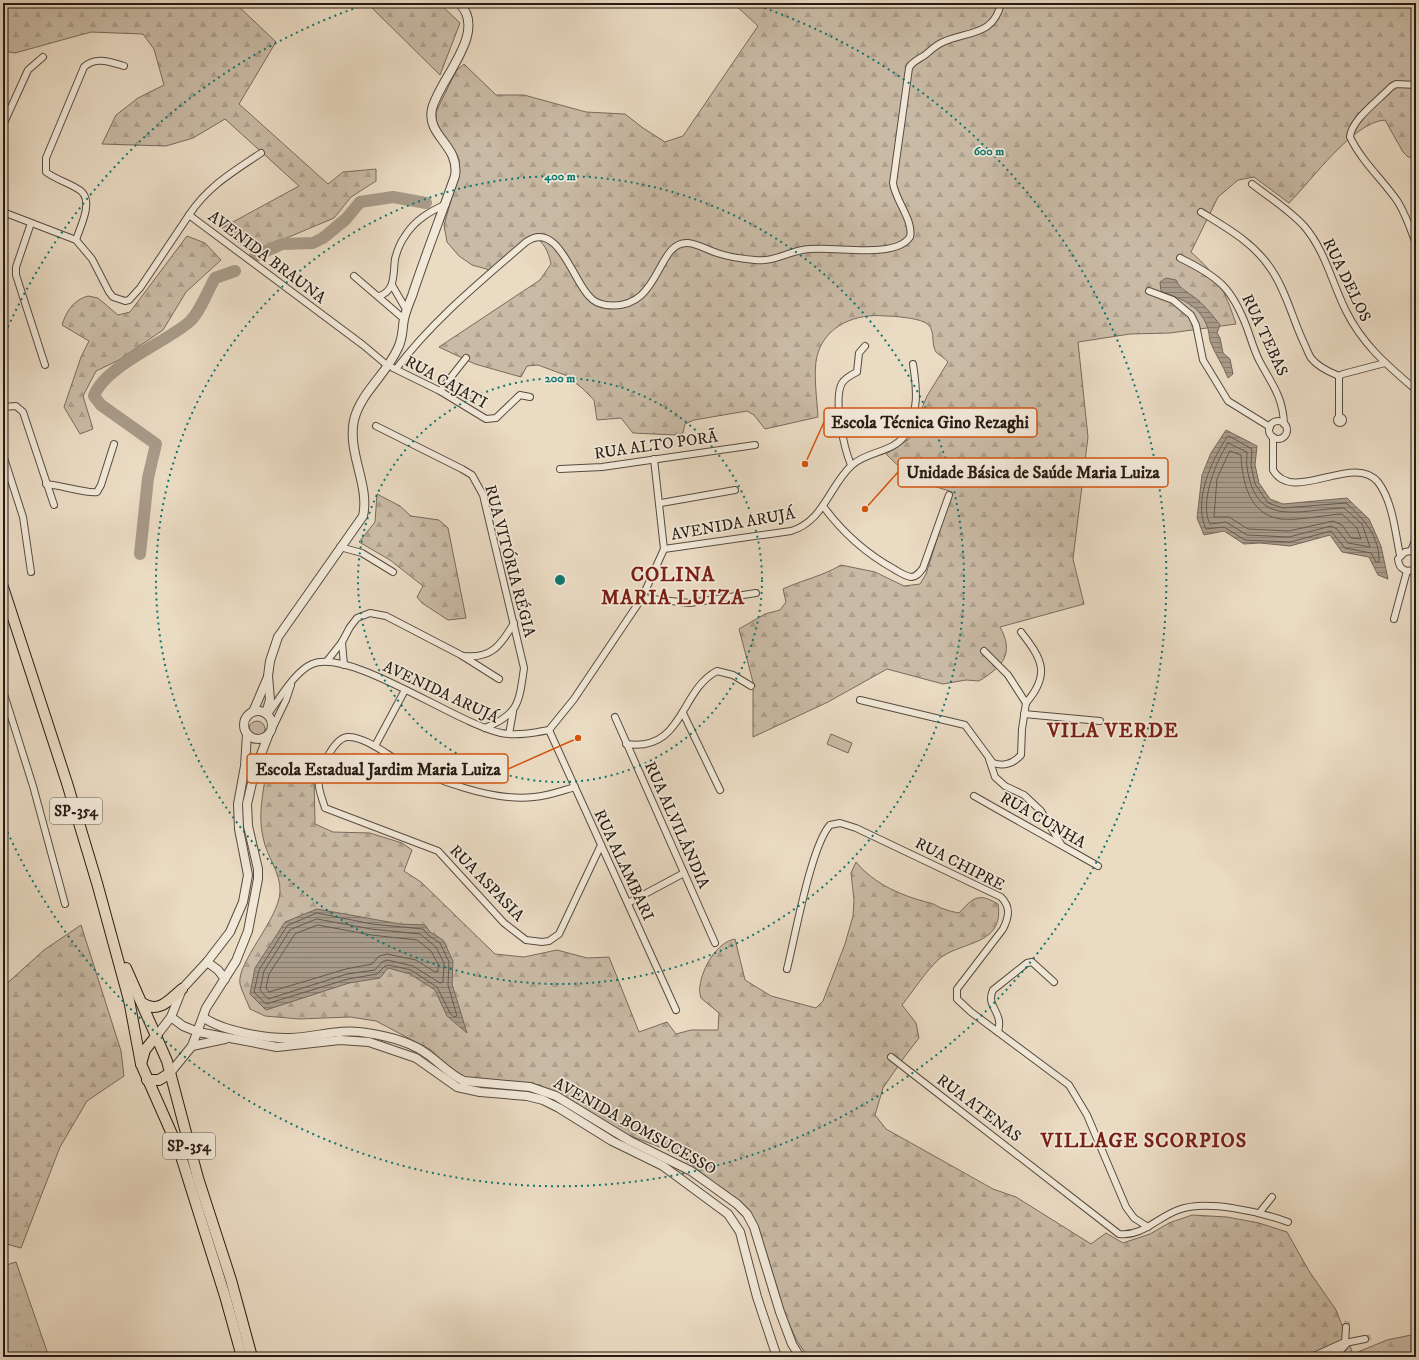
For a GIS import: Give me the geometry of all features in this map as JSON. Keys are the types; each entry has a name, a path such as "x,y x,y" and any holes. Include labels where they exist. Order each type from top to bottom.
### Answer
{"main road":[{"name":"SP-354","path":"3,587 67,783 113,939 132,1011 141,1064 179,1150 226,1296 242,1357"},
{"name":"SP-354","path":"113,939 157,1035 170,1073 198,1178 231,1280 252,1357"},
{"path":"142,1003 149,1008 157,1008 182,989"},
{"path":"141,1064 145,1050 157,1035"},
{"path":"147,1080 159,1080 170,1073"}],"street":[{"path":"391,367 403,336 405,315 455,176 456,164 454,155 434,126 431,117 435,100 454,68 468,29 469,18 459,3"},
{"path":"273,726 267,714 270,700 268,676 271,653 278,637 340,547 360,521 364,512 364,499 352,441 356,412 367,393 391,367 450,309 526,242 537,236 552,241 569,262 581,286 590,298 597,302 617,306 632,302 644,294 671,251 680,244 692,243 732,257 767,261 802,250 879,249 902,243 910,236 911,228 898,200 893,183 909,68 914,61 943,42 975,33 988,26 995,20 1001,3"},
{"path":"3,125 28,70 43,57"},
{"path":"76,240 86,209 86,199 81,192 54,179 46,172 46,158 84,67 89,62 98,60 108,61 124,66"},
{"path":"1416,85 1396,84 1391,88 1352,127 1350,138 1358,151 1398,202 1416,244"},
{"path":"189,216 201,198 213,186 261,153"},
{"name":"RUA DELOS","path":"1252,184 1293,215 1309,233 1323,257 1345,310 1356,330 1370,349 1385,364 1416,390"},
{"path":"379,296 387,292 392,285 396,254 405,235 424,215 446,204"},
{"name":"AVENIDA BRAUNA","path":"3,212 76,240 92,259 109,292 113,297 124,301 129,300 140,288 189,216 391,367"},
{"path":"1200,212 1237,235 1256,250 1282,287 1311,358 1323,368 1339,376 1385,364"},
{"path":"31,223 16,267 16,275 45,365"},
{"name":"RUA TEBAS","path":"1180,258 1214,276 1229,291 1237,304 1257,356 1277,390 1282,404 1284,424"},
{"path":"354,276 405,315"},
{"path":"392,285 405,315"},
{"path":"1149,291 1173,300 1191,315 1196,325 1202,360 1228,401 1270,427"},
{"path":"865,346 859,353 856,372 842,382 840,392 840,412 845,452 851,465 866,456 892,446 905,436 915,411 916,389 913,364"},
{"path":"440,391 466,358"},
{"name":"RUA CAJATI","path":"391,367 440,391 486,419 496,418 520,395 530,397"},
{"path":"1339,376 1339,417"},
{"path":"3,407 16,406 23,412 54,505"},
{"path":"1270,427 1276,422 1284,424 1287,429 1286,434 1279,439 1273,437"},
{"name":"RUA VITÓRIA RÉGIA","path":"376,426 472,475 483,495 524,668 521,690 513,712 509,734"},
{"path":"1270,427 1270,433 1273,437 1273,470 1280,479 1296,482 1353,473 1364,474 1374,478 1386,496 1400,556 1398,559 1400,566 1407,571"},
{"path":"46,484 69,487 86,492 97,492 101,485 114,444"},
{"name":"RUA ALTO PORÃ","path":"560,469 602,466 755,446"},
{"path":"3,455 23,517 31,572"},
{"path":"654,459 661,503 664,549"},
{"name":"AVENIDA ARUJÁ","path":"327,661 382,678 485,728 509,734 532,734 549,730 574,699 642,598 664,549 791,531 808,523 819,512 851,465"},
{"path":"661,503 735,490"},
{"path":"823,506 833,519 858,545 888,565 911,577 916,576 923,568 949,496"},
{"path":"1400,556 1405,552 1414,553 1416,538"},
{"path":"340,547 362,553 393,572"},
{"path":"1407,571 1416,568"},
{"path":"1394,619 1407,571"},
{"path":"642,598 690,603 756,593"},
{"path":"267,714 291,684 312,664 327,661 342,642 357,618 363,615 377,613 386,616 461,656 499,679"},
{"path":"461,656 471,657 488,653 503,641 514,623"},
{"path":"860,700 965,725 993,763 1004,765 1011,763 1021,755 1026,703 1036,692 1041,680 1041,666 1038,654 1021,632"},
{"path":"342,642 344,665"},
{"path":"984,651 1008,675 1026,703"},
{"path":"626,744 638,745 658,739 675,726 704,680 717,671 733,675 752,686"},
{"path":"157,1035 171,1017 182,989 220,946 238,918 247,886 247,864 239,829 238,811 246,754 247,734 245,721 253,712 268,676"},
{"path":"170,1073 192,1046 203,1016 242,949 256,895 258,869 249,837 247,804 254,770 268,736 286,700 291,684"},
{"path":"406,690 375,746 419,772 474,790 519,798 546,796 575,787"},
{"path":"3,691 33,786 65,904"},
{"path":"253,712 257,711 267,714"},
{"path":"485,728 502,721 513,712"},
{"path":"683,713 720,790"},
{"path":"1024,714 1100,721"},
{"name":"RUA ALVILÂNDIA","path":"615,717 715,943"},
{"name":"RUA ALAMBARI","path":"549,730 676,1010"},
{"path":"247,734 257,740 268,736"},
{"name":"RUA ASPASIA","path":"375,746 348,737 338,740 326,763 319,786 325,808 438,851 504,923 526,940 537,943 549,941 558,934 601,845"},
{"path":"989,759 996,777 1006,786 1024,795 1041,811 1061,846"},
{"name":"RUA CUNHA","path":"974,796 1098,866"},
{"name":"RUA CHIPRE","path":"787,968 812,866 822,839 830,824 846,824 989,890 1005,902 1008,914 1003,929 956,993 957,999 998,1032 1069,1085 1088,1115 1126,1207 1134,1218 1148,1227"},
{"path":"628,903 684,873"},
{"path":"207,962 215,967 225,979"},
{"path":"998,1032 1000,1024 999,1016 991,1004 990,996 993,990 1027,963 1032,962 1054,982"},
{"name":"AVENIDA BOMSUCESSO","path":"203,1016 215,1025 242,1032 292,1038 338,1032 352,1032 366,1033 402,1042 426,1052 457,1078 464,1081 530,1087 556,1096 630,1141 691,1171 737,1204 751,1220 780,1312 792,1344 800,1357"},
{"name":"AVENIDA BOMSUCESSO","path":"171,1017 183,1026 198,1032 277,1047 340,1040 368,1042 416,1058 458,1087 480,1092 527,1096 543,1100 560,1108 612,1141 663,1166 728,1214 735,1222 740,1232 757,1297 777,1357"},
{"path":"192,1046 233,1039"},
{"name":"RUA ATENAS","path":"891,1057 996,1136 1115,1232 1124,1234 1148,1227 1177,1210 1186,1207 1199,1206 1260,1212 1288,1222"},
{"path":"1260,1212 1272,1197"},
{"path":"1334,1357 1345,1343 1346,1327"},
{"path":"1314,1357 1345,1343 1365,1338"}],"green space":[{"path":"3,3 235,3 276,42 239,104 328,184 343,172 376,169 376,181 351,197 334,218 251,253 222,228 299,186 225,119 193,138 166,146 102,144 116,115 138,98 164,85 154,49 143,34 91,32 15,53 3,51"},
{"path":"367,3 439,3 460,23 440,75"},
{"path":"733,3 1416,3 1416,157 1408,157 1403,152 1385,120 1373,123 1347,141 1289,203 1254,177 1238,180 1218,197 1191,252 1220,284 1236,324 1170,333 1130,334 1078,342 1088,437 1073,559 1084,604 1000,627 1006,645 1004,659 1000,665 979,681 966,680 943,684 887,669 828,702 753,737 753,682 739,629 765,614 780,610 786,602 783,589 841,565 875,572 904,586 920,584 926,574 952,492 912,479 886,454 909,439 927,396 948,362 936,352 934,348 931,328 924,322 911,318 894,316 874,316 853,319 844,323 827,336 821,345 817,356 815,378 818,417 765,429 754,415 747,411 694,420 685,424 683,433 676,435 633,433 621,418 597,420 594,400 582,388 565,375 538,365 527,366 521,377 475,364 439,347 540,280 551,264 545,247 533,235 490,270 472,265 459,256 447,242 444,225 459,172 459,159 436,124 436,112 456,71 464,64 496,95 524,95 586,112 625,114 665,142 683,136 758,26"},
{"path":"187,236 205,243 221,260 186,292 163,330 119,360 96,371 83,396 93,429 80,434 64,407 81,357 89,341 62,325 66,316 71,307 78,300 88,296 98,298 118,315 130,312"},
{"path":"377,494 400,506 411,516 439,520 448,528 466,618 448,620 422,603 417,597 423,586 390,560 359,542 375,522"},
{"path":"254,721 260,721 265,726 263,735 260,737 254,737 249,732 249,726"},
{"path":"831,734 852,743 848,753 827,744"},
{"path":"269,758 314,777 315,824 333,832 370,833 402,843 412,850 404,871 421,882 495,954 524,957 557,950 587,958 609,957 639,1032 667,1022 676,1034 691,1030 718,1030 719,1013 701,998 701,979 707,964 717,950 728,941 735,939 745,980 771,996 816,1008 823,1001 845,944 853,916 854,900 851,873 856,862 871,877 889,888 909,897 950,911 959,913 976,898 991,900 998,904 998,918 995,928 988,935 979,940 948,953 939,959 924,975 902,1005 916,1023 919,1038 883,1088 875,1115 886,1129 993,1189 1016,1197 1091,1244 1106,1233 1123,1243 1150,1234 1169,1223 1192,1215 1227,1217 1259,1223 1287,1232 1309,1271 1336,1310 1353,1354 1387,1340 1416,1334 1416,1357 808,1357 797,1341 786,1317 767,1255 752,1214 692,1165 668,1150 620,1132 540,1085 466,1078 450,1068 431,1050 376,1021 350,1017 299,1019 265,1016 250,1009 240,984 241,975 244,965 273,915 278,903 280,892 280,885 276,871 267,851 261,827 262,797"},
{"path":"81,925 121,1051 124,1076 87,1101 60,1147 21,1248 3,1243 3,987 44,950"},
{"path":"16,1262 49,1357 3,1357 3,1266"}],"water":[{"path":"1166,278 1176,280 1181,288 1204,306 1220,325 1217,333 1220,338 1223,353 1230,359 1233,374 1228,378 1210,341 1209,331 1204,319 1199,312 1188,303 1161,291 1160,282"},
{"path":"1226,430 1257,446 1255,465 1259,483 1270,499 1283,504 1347,498 1369,519 1381,546 1388,579 1378,575 1369,557 1342,552 1330,535 1290,546 1260,543 1244,544 1224,531 1204,535 1197,518 1202,475 1211,453"},
{"path":"317,909 400,924 425,925 430,932 443,940 453,961 452,984 467,1033 447,1016 435,990 410,974 388,968 380,978 349,983 266,1010 250,994 255,968 285,922"}],"waterway":[{"path":"255,256 282,244 313,243 323,238 346,219 360,202 393,197 426,203"},
{"path":"140,554 148,478 156,444 101,405 94,396 100,385 122,365 188,323 200,308 215,278 235,271"}],"tunnel":[{"path":"1346,1327 1348,1319"},
{"path":"1365,1339 1373,1336"}],"place":[{"name":"Escola Técnica Gino Rezaghi","path":"805,464"},
{"name":"Unidade Básica de Saúde Maria Luiza","path":"865,509"},
{"name":"Escola Estadual Jardim Maria Luiza","path":"578,738"}],"district":[{"name":"COLINA MARIA LUIZA","path":"673,586"},
{"name":"VILA VERDE","path":"1113,731"},
{"name":"VILLAGE SCORPIOS","path":"1144,1141"}]}
